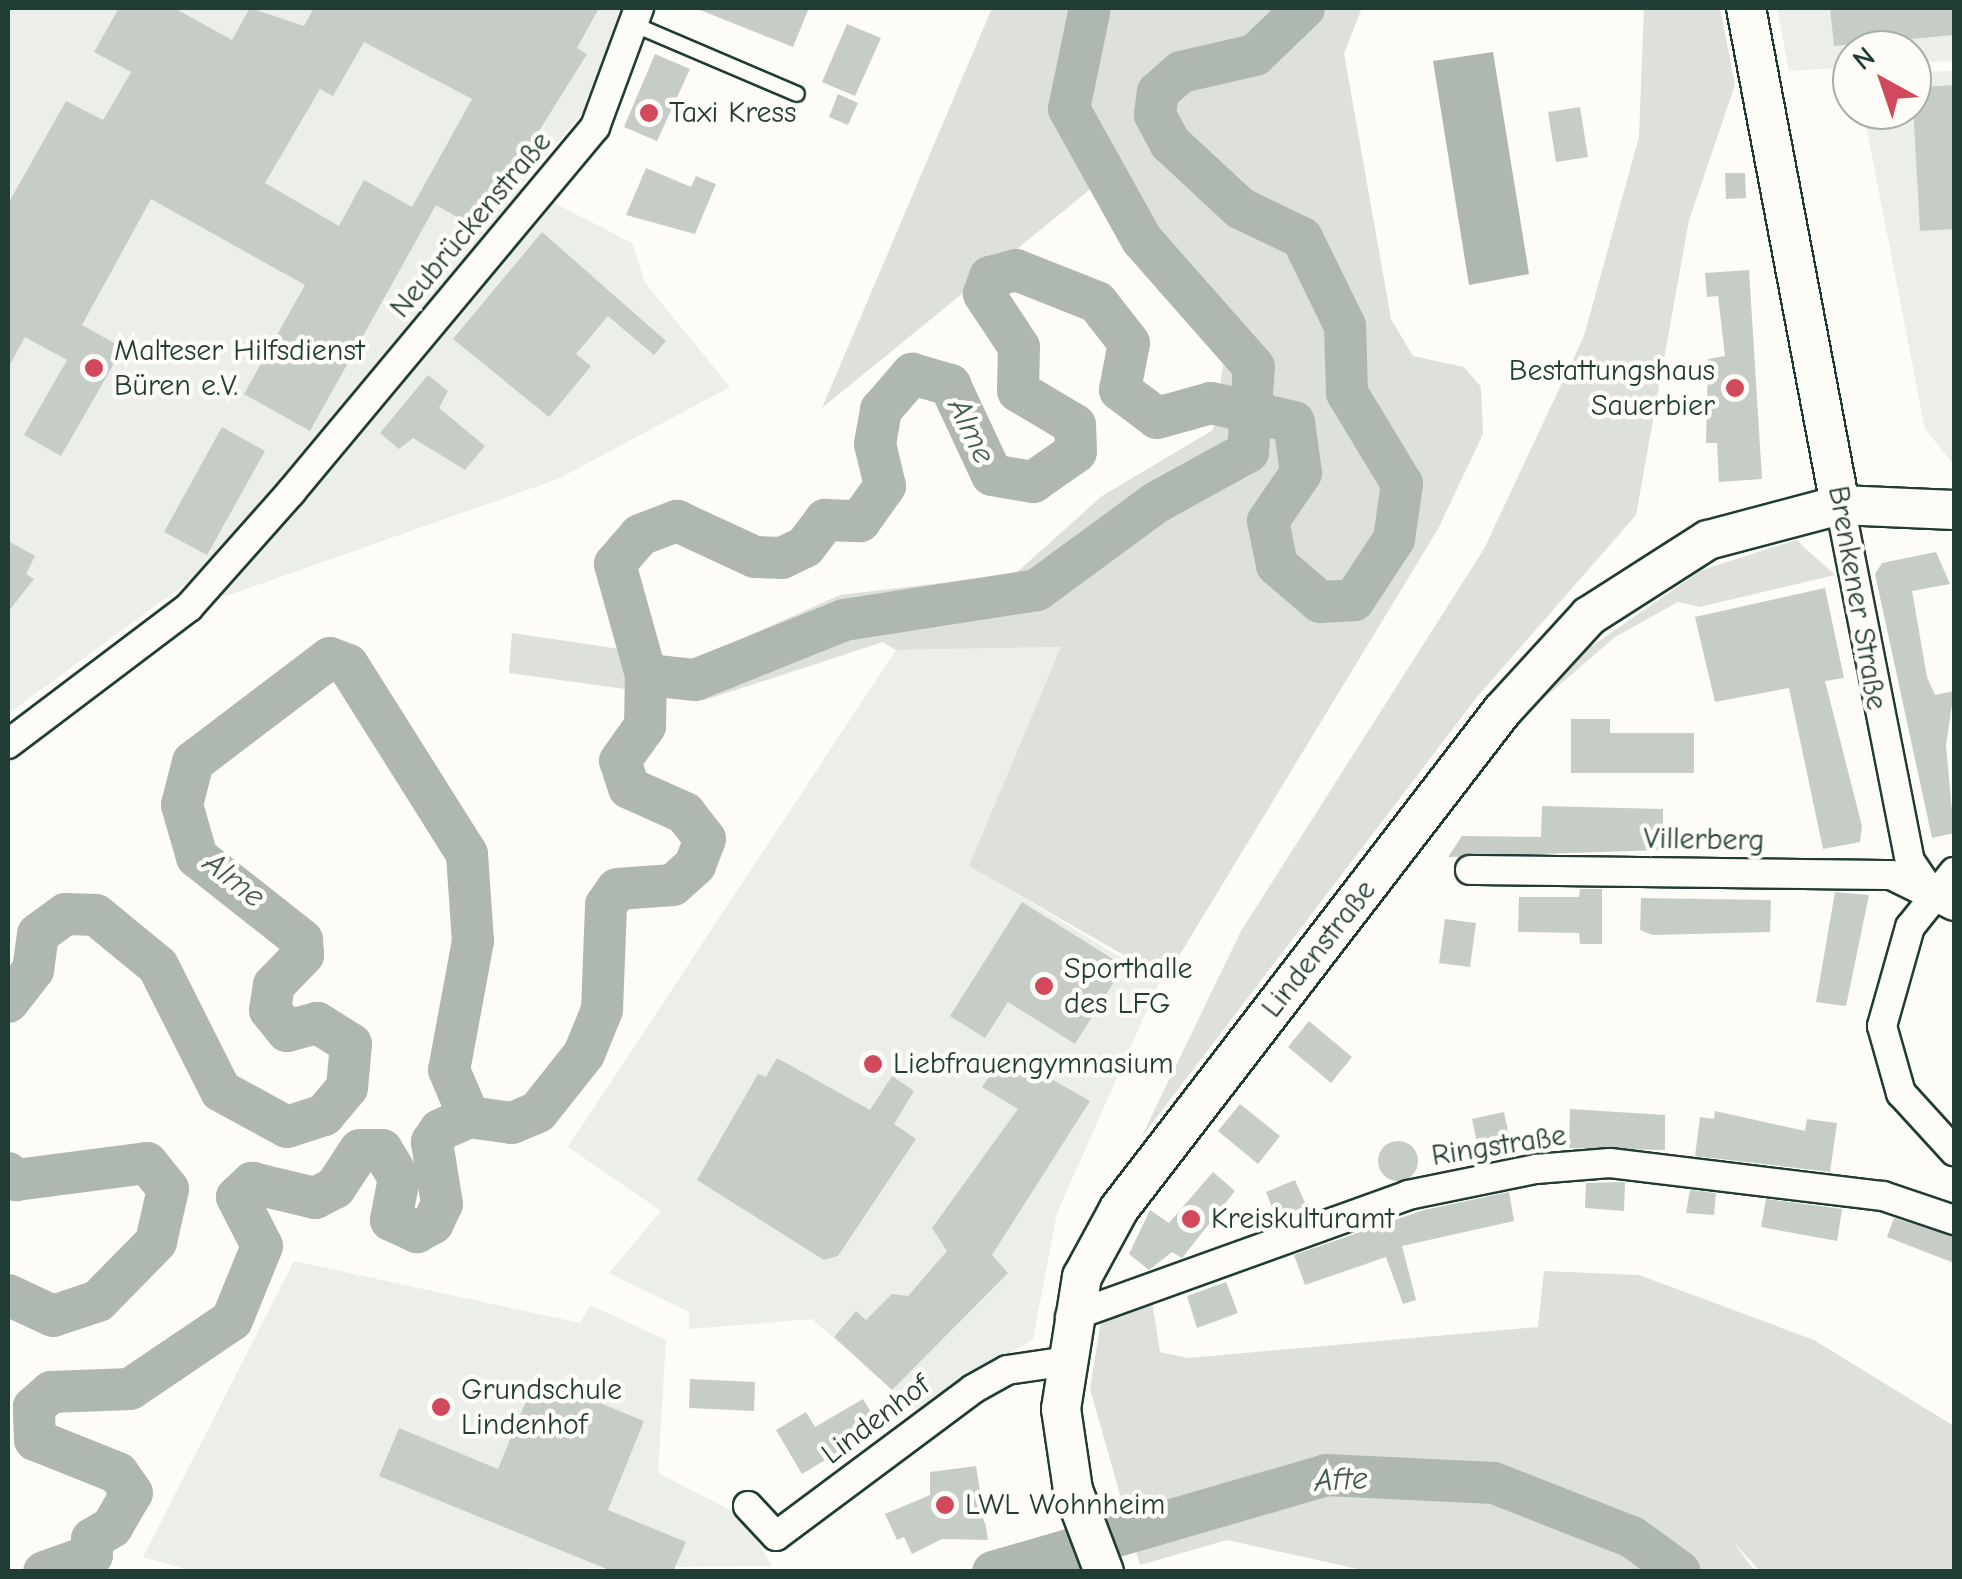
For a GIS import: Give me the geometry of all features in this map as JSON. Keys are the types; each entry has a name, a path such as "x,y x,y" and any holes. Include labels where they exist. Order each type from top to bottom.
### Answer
{"main road":[{"name":"Brenkener Straße","path":"1746,8 1840,506"},
{"name":"Lindenstraße","path":"1104,1572 1073,1490 1062,1362 1070,1316 1119,1210 1548,656 1626,587 1694,547 1776,516 1840,506 1954,510"}],"street":[{"name":"Neubrückenstraße","path":"8,744 189,607 291,492 596,126 636,16"},
{"name":"Brenkener Straße","path":"1840,506 1910,861 1943,900"},
{"name":"Villerberg","path":"1470,870 1892,875 1943,900"},
{"path":"1954,872 1943,900 1910,927 1882,1026 1901,1093 1954,1152"},
{"name":"Ringstraße","path":"1070,1316 1408,1195 1536,1169 1610,1163 1884,1196 1954,1220"},
{"name":"Lindenhof","path":"748,1506 776,1536 974,1389 1007,1370 1062,1362"}],"lane":[{"path":"636,16 797,94"}],"shaded area":[{"path":"8,8 621,8 583,112 521,186 632,243 645,283 730,387 558,479 226,596 189,581 8,714"},
{"path":"992,8 1074,8 1057,112 1094,186 1124,166 1089,110 1097,38 1113,8 1362,8 1344,53 1391,319 1413,356 1464,367 1481,387 1483,434 1438,529 1165,979 969,866 1061,647 896,650 883,642 705,700 509,673 512,633 694,660 840,595 1015,574 1102,496 1213,430 1225,354 1131,247 1093,187 822,408"},
{"path":"1644,8 1720,8 1735,85 1689,220 1636,515 1477,697 1141,1138 1241,931 1484,549 1584,336 1639,137"},
{"path":"1777,8 1954,8 1954,61 1932,62 1932,30 1832,30 1832,68 1789,71"},
{"path":"1493,52 1529,274 1469,285 1433,61"},
{"path":"1954,71 1954,465 1925,429 1867,130 1932,130 1932,72"},
{"path":"1796,540 1835,575 1699,607 1678,602 1615,637 1542,700 1589,648 1702,570"},
{"name":"Liebfrauengymnasium","path":"1062,647 970,866 1160,981 1057,1213 1033,1339 919,1412 812,1319 689,1329 689,1312 609,1273 661,1211 568,1147 896,650"},
{"name":"Grundschule Lindenhof","path":"294,1261 580,1323 590,1305 666,1340 658,1473 742,1516 772,1566 196,1572 143,1557"},
{"path":"1544,1271 1639,1275 1814,1340 1954,1426 1954,1571 1760,1571 1733,1542 1755,1571 1367,1571 1227,1540 1140,1565 1090,1389 1103,1308 1152,1301 1160,1352 1188,1358 1538,1327"}],"building":[{"path":"119,8 174,8 232,40 250,8 304,26 314,8 599,8 577,48 587,54 478,229 436,205 310,431 244,394 305,285 151,199 82,325 123,348 61,456 24,435 67,360 25,337 8,368 8,204 66,101 103,120 131,72 94,52","holes":["364,42 472,99 412,207 364,180 339,226 265,183 320,89 333,96"]},
{"path":"695,8 809,8 793,47"},
{"path":"1830,8 1954,8 1954,35 1932,37 1932,30 1832,30"},
{"path":"847,24 881,38 855,96 822,82"},
{"path":"655,54 690,69 657,141 624,127"},
{"path":"1954,85 1954,229 1920,231 1914,130 1932,130 1932,87"},
{"path":"838,94 858,103 848,125 829,117"},
{"path":"1580,107 1588,157 1556,162 1548,112"},
{"path":"646,168 691,187 696,176 716,184 695,234 626,215"},
{"path":"1725,173 1745,173 1746,198 1726,199"},
{"path":"542,232 666,341 654,355 608,316 576,354 591,366 549,417 453,339"},
{"path":"1749,270 1762,479 1719,482 1717,443 1706,443 1708,359 1725,356 1718,296 1707,297 1705,273"},
{"path":"428,375 448,391 439,408 485,446 465,470 413,438 399,449 380,433"},
{"path":"222,427 265,451 207,555 164,532"},
{"path":"8,541 35,556 26,574 34,579 8,612"},
{"path":"1936,552 1950,584 1912,591 1927,677 1935,695 1954,691 1946,745 1954,833 1932,838 1875,574 1882,563"},
{"path":"1825,588 1844,678 1825,681 1862,826 1860,842 1823,849 1789,688 1715,702 1695,617"},
{"path":"1571,719 1610,719 1610,733 1694,733 1694,773 1571,773"},
{"path":"1542,806 1663,809 1663,850 1448,857 1462,836 1541,837"},
{"path":"1580,889 1602,889 1602,944 1580,944 1579,933 1518,932 1519,897 1579,897"},
{"path":"1835,892 1869,895 1846,1006 1816,1002"},
{"path":"1641,898 1771,900 1770,932 1653,935 1640,930"},
{"name":"Sporthalle des LFG","path":"1022,902 1124,966 1075,1044 1008,1002 985,1038 950,1016"},
{"path":"1445,919 1476,923 1470,967 1439,963"},
{"path":"1309,1021 1352,1057 1331,1083 1288,1047"},
{"path":"1006,1053 1090,1101 992,1255 1008,1273 892,1390 834,1337 856,1311 866,1320 892,1294 908,1296 947,1251 932,1228 1018,1109 982,1087"},
{"path":"777,1058 870,1110 892,1076 914,1091 894,1124 916,1139 838,1256 824,1260 697,1180 758,1074 766,1077"},
{"path":"1240,1104 1280,1136 1258,1164 1218,1131"},
{"path":"1570,1109 1665,1115 1665,1150 1569,1148"},
{"path":"1715,1111 1805,1131 1807,1119 1837,1123 1830,1172 1695,1156 1700,1117 1714,1119"},
{"path":"1504,1112 1513,1155 1481,1162 1472,1119"},
{"path":"1398,1141 1412,1147 1418,1161 1412,1175 1398,1181 1384,1175 1378,1161 1384,1147"},
{"name":"Kreiskulturamt","path":"1213,1172 1235,1191 1182,1258 1172,1252 1149,1270 1129,1254 1150,1210 1169,1223"},
{"path":"1295,1180 1309,1212 1278,1223 1266,1192"},
{"path":"1625,1182 1624,1211 1585,1208 1586,1183"},
{"path":"1690,1190 1716,1193 1714,1215 1686,1213"},
{"path":"1509,1192 1514,1221 1402,1246 1416,1300 1403,1304 1386,1257 1305,1285 1294,1255 1424,1210"},
{"path":"1766,1199 1842,1209 1837,1241 1761,1227"},
{"path":"1894,1218 1954,1237 1954,1263 1887,1237"},
{"path":"1226,1282 1238,1313 1197,1328 1187,1296"},
{"name":"Grundschule Lindenhof","path":"536,1377 644,1421 608,1510 686,1542 673,1572 614,1572 379,1476 399,1428 498,1469"},
{"path":"690,1379 755,1382 754,1411 689,1408"},
{"path":"863,1399 880,1427 802,1474 776,1430 806,1412 815,1427"},
{"name":"LWL Wohnheim","path":"976,1466 988,1540 942,1539 912,1554 904,1537 897,1540 885,1514 930,1495 930,1472"}],"waterway":[{"name":"Alme","path":"646,675 695,680 844,620 1037,590 1157,502 1248,452 1254,367 1142,240 1069,109 1090,8"},
{"name":"Alme","path":"44,1572 92,1555 92,1539 112,1527 132,1493 118,1473 35,1440 34,1407 51,1392 130,1389 232,1320 262,1246 237,1197 252,1183 315,1198 335,1188 360,1150 382,1150 399,1178 391,1220 417,1232 433,1223 442,1204 432,1142 440,1130 469,1117 512,1123 538,1112 584,1054 602,1010 606,905 617,889 673,885 695,865 705,839 685,813 629,788 620,761 645,726 646,675 615,564 640,535 677,521 755,557 782,558 805,547 825,520 860,521 885,486 875,444 881,410 912,374 950,385 992,475 1033,482 1076,452 1075,425 1018,391 1019,347 984,294 990,277 1016,270 1097,302 1129,343 1120,390 1157,418 1211,403 1294,422 1301,473 1268,521 1277,565 1320,602 1354,600 1394,539 1402,484 1347,393 1345,326 1302,238 1240,208 1170,143 1155,115 1158,92 1181,72 1255,55 1304,8"},
{"name":"Alme","path":"8,1002 33,970 38,934 66,914 96,915 158,966 221,1091 287,1127 324,1115 347,1088 351,1044 317,1023 287,1031 270,1010 274,985 303,955 302,940 197,857 182,805 193,762 330,658 348,665 467,854 473,941 449,1070 469,1117"},
{"name":"Alme","path":"8,1173 16,1180 147,1163 168,1189 156,1242 98,1301 53,1316 8,1295"},
{"name":"Afte","path":"993,1572 1326,1475 1494,1483 1632,1537 1680,1572"}],"place":[{"name":"Taxi Kress","path":"649,113"},
{"name":"Malteser Hilfsdienst Büren e.V.","path":"94,368"},
{"name":"Bestattungshaus Sauerbier","path":"1735,388"},
{"name":"Sporthalle des LFG","path":"1044,986"},
{"name":"Liebfrauengymnasium","path":"873,1064"},
{"name":"Kreiskulturamt","path":"1191,1219"},
{"name":"Grundschule Lindenhof","path":"441,1407"},
{"name":"LWL Wohnheim","path":"945,1505"}]}
